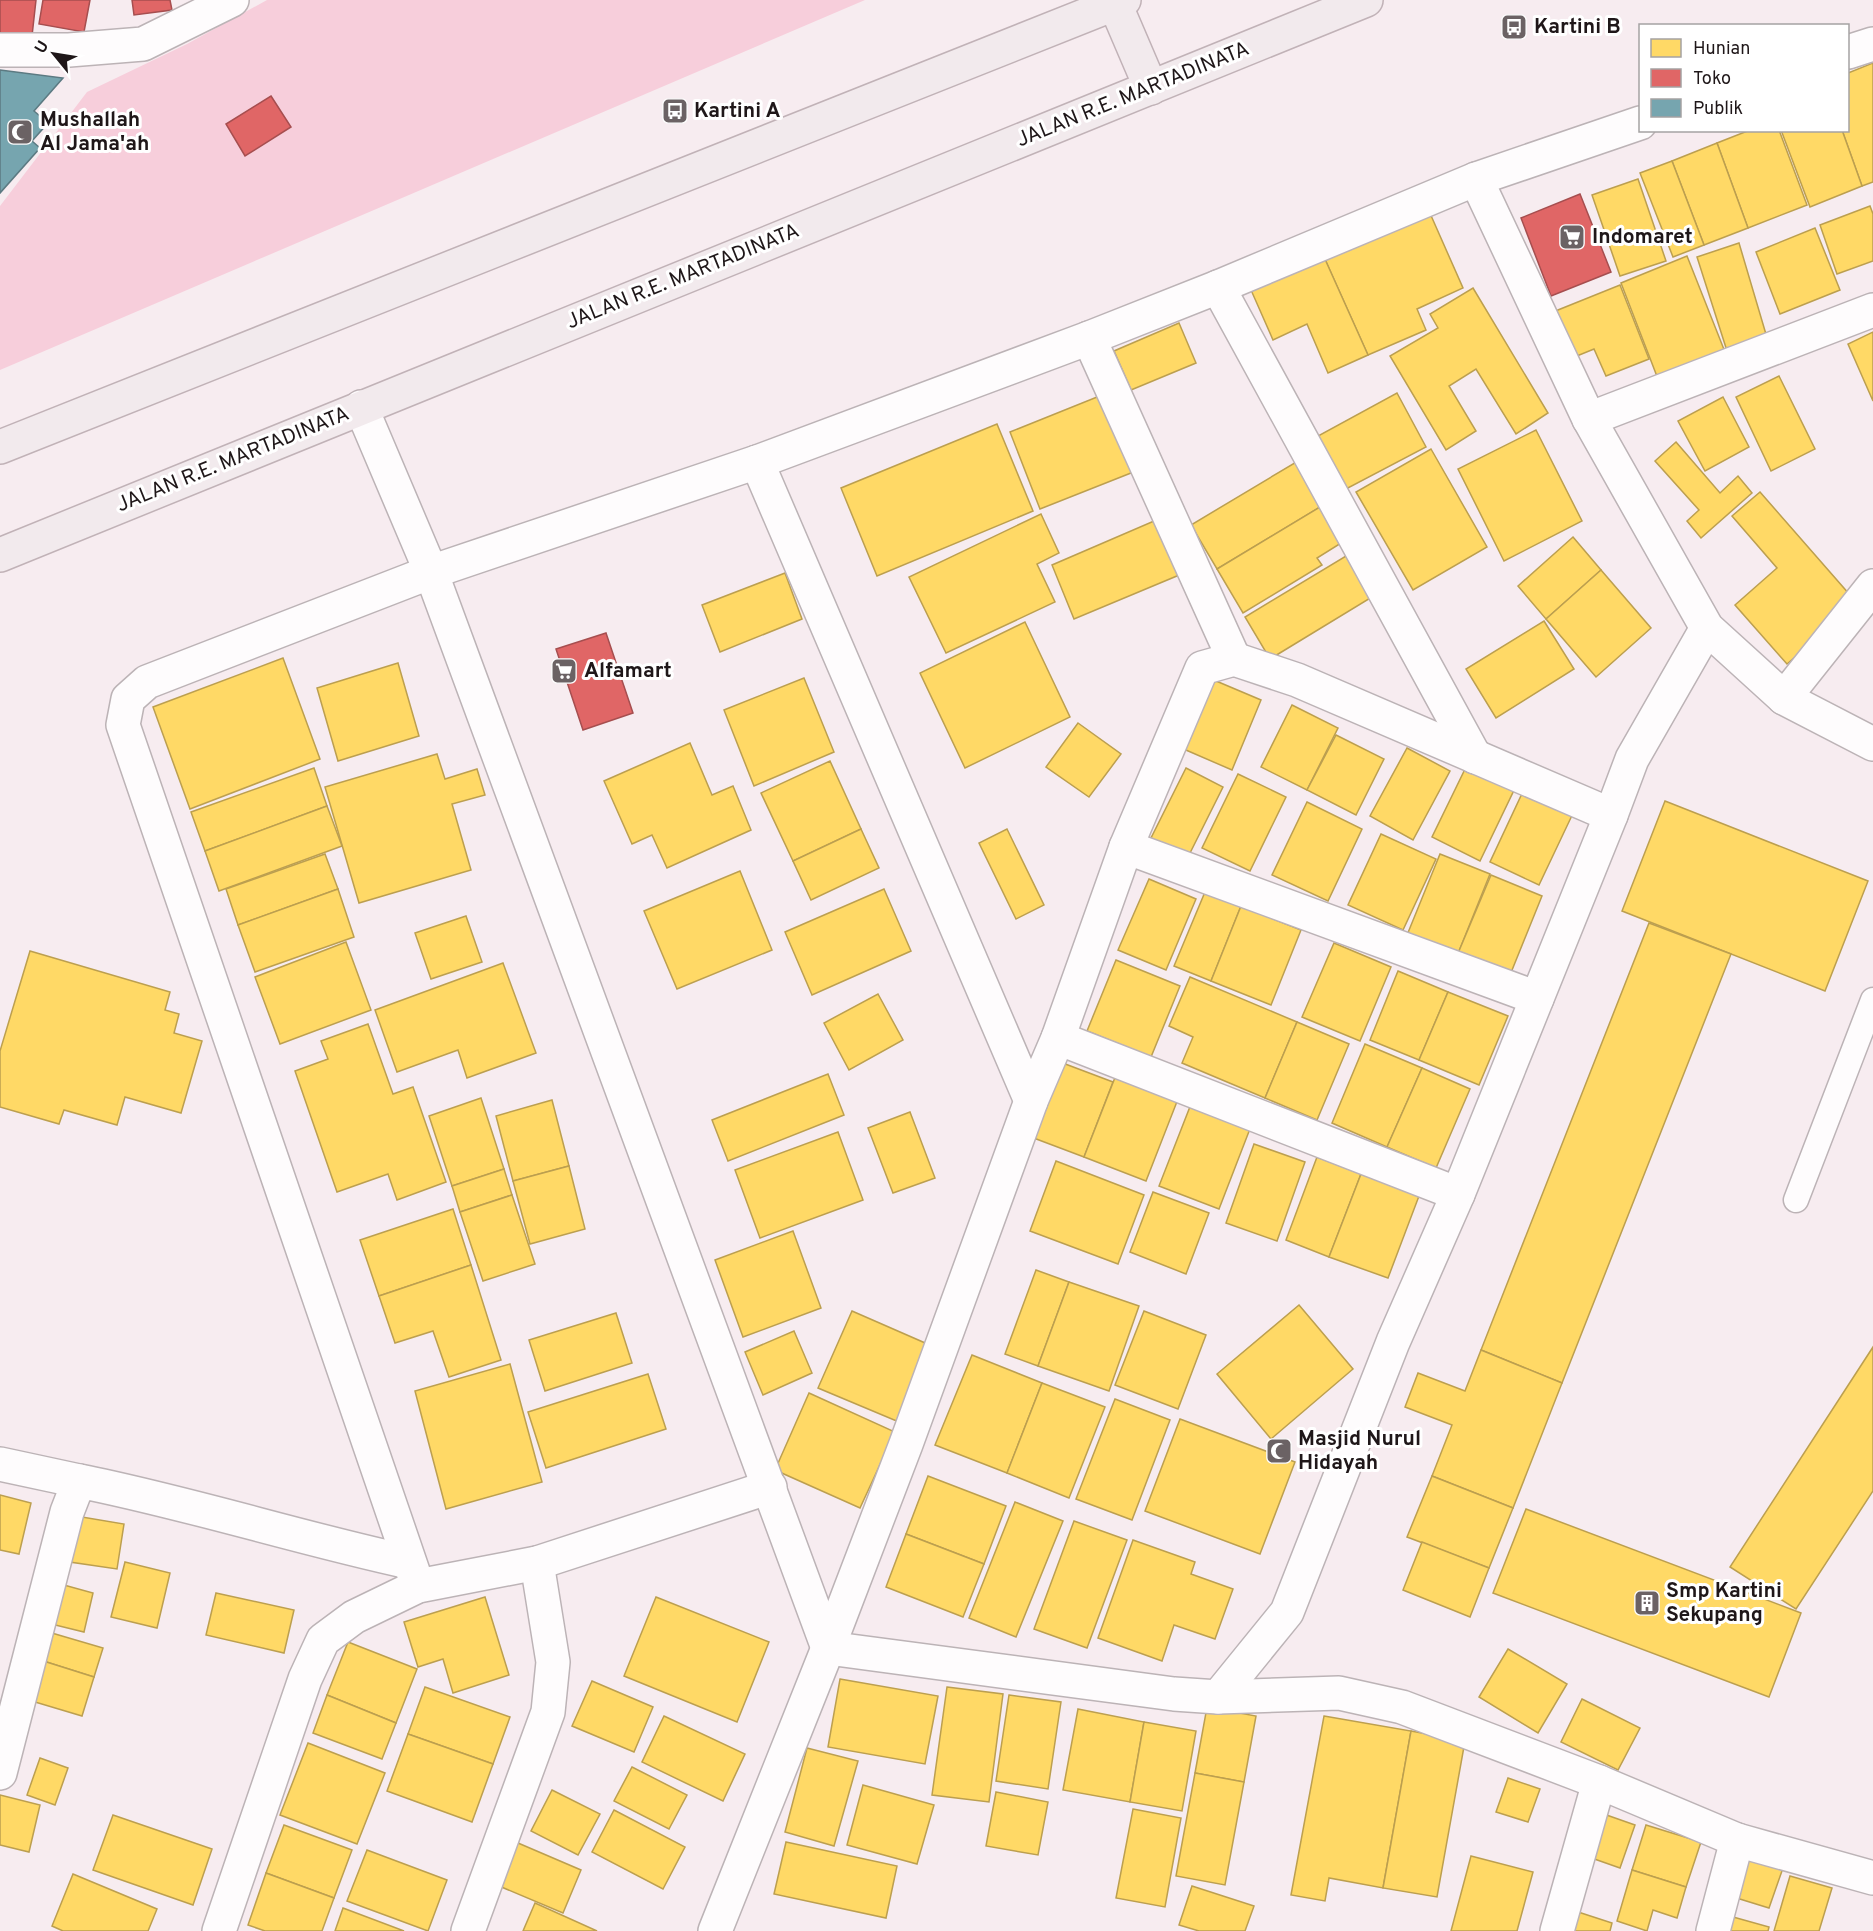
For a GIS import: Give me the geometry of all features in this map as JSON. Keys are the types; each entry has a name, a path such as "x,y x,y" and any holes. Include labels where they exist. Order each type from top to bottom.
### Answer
{"highway":[{"name":"JALAN R.E. MARTADINATA","path":"0,555 1366,0"},
{"path":"0,447 1119,2 1151,88"}],"street":[{"path":"0,50 69,50 143,44 232,0"},
{"path":"1849,52 1873,44"},
{"path":"414,1574 123,725 128,699 147,682 431,572 757,462 1089,338 1218,287 1476,179 1639,124"},
{"path":"1476,179 1589,419 1707,628 1784,699 1873,744"},
{"path":"1218,287 1475,757"},
{"path":"1589,419 1873,310"},
{"path":"1089,338 1234,659"},
{"path":"361,407 431,572 828,1648"},
{"path":"757,462 1031,1101"},
{"path":"1784,699 1873,586"},
{"path":"1218,1697 1287,1612 1393,1342 1458,1194 1632,759 1707,628"},
{"path":"715,1931 828,1648 906,1444 1031,1101 1058,1038 1126,847 1202,668 1234,659 1297,680 1611,815"},
{"path":"1126,847 1537,998"},
{"path":"1058,1038 1458,1194"},
{"path":"0,1464 149,1495 336,1546 414,1574 537,1563 770,1487"},
{"path":"0,1773 67,1512 79,1481"},
{"path":"468,1931 548,1712 552,1662 537,1563"},
{"path":"219,1931 305,1678 323,1640 414,1574"},
{"path":"828,1648 1174,1694 1218,1697 1339,1693 1402,1707 1599,1782 1737,1840 1868,1871"},
{"path":"1557,1931 1599,1782"},
{"path":"1713,1931 1737,1840"}],"lane":[{"path":"1796,1200 1873,1000"}],"shaded area":[{"path":"267,0 865,0 0,370 0,206 87,92 187,44"}],"building: Hunian":[{"path":"1873,63 1873,182 1862,186 1843,132 1849,132 1849,73"},
{"path":"1745,132 1780,132 1807,205 1748,228 1717,143"},
{"path":"1782,132 1843,132 1862,186 1810,207"},
{"path":"1717,143 1748,228 1704,245 1672,161"},
{"path":"1672,161 1704,245 1673,257 1640,173"},
{"path":"1638,179 1666,261 1620,276 1592,195"},
{"path":"1870,206 1873,214 1873,261 1837,274 1820,225"},
{"path":"1429,211 1463,288 1417,309 1426,330 1368,355 1324,257"},
{"path":"1815,228 1840,290 1780,314 1756,252"},
{"path":"1739,243 1768,341 1728,354 1697,257"},
{"path":"1687,256 1725,352 1658,379 1621,283"},
{"path":"1324,257 1368,355 1328,373 1307,324 1273,340 1251,290"},
{"path":"1620,285 1649,359 1606,376 1594,349 1567,360 1548,314"},
{"path":"1473,288 1548,413 1516,434 1476,369 1449,386 1476,431 1446,450 1390,356 1438,328 1430,314"},
{"path":"1179,323 1196,363 1131,390 1114,351"},
{"path":"1873,332 1873,401 1848,344"},
{"path":"1779,376 1815,449 1771,471 1736,397"},
{"path":"1107,393 1136,471 1040,509 1010,432"},
{"path":"1397,393 1426,447 1346,489 1318,436"},
{"path":"1723,397 1749,447 1705,471 1678,421"},
{"path":"997,424 1033,511 877,576 841,488"},
{"path":"1536,430 1582,521 1504,561 1458,469"},
{"path":"1676,442 1720,493 1738,476 1752,493 1701,538 1687,521 1699,510 1655,461"},
{"path":"1431,449 1487,547 1413,590 1356,492"},
{"path":"1298,461 1325,504 1217,569 1191,525"},
{"path":"1760,492 1857,603 1787,664 1735,605 1777,568 1732,516"},
{"path":"1325,504 1346,540 1317,558 1322,565 1243,613 1217,569"},
{"path":"1041,514 1059,553 1037,564 1055,602 946,653 909,577"},
{"path":"1161,518 1184,573 1074,619 1052,565"},
{"path":"1573,537 1601,570 1546,619 1518,586"},
{"path":"1346,556 1372,597 1270,659 1245,617"},
{"path":"1601,570 1651,628 1596,677 1546,619"},
{"path":"785,573 802,619 720,652 702,605"},
{"path":"1544,621 1574,669 1496,718 1466,669"},
{"path":"1025,622 1070,717 965,768 920,673"},
{"path":"283,658 320,759 190,809 153,707"},
{"path":"398,663 419,736 338,761 317,688"},
{"path":"804,678 834,752 754,786 724,710"},
{"path":"1209,678 1261,700 1232,770 1179,747"},
{"path":"1292,705 1338,728 1307,790 1261,767"},
{"path":"1078,723 1121,754 1089,797 1046,767"},
{"path":"1336,735 1384,759 1356,815 1307,790"},
{"path":"690,743 712,795 733,786 751,830 667,868 652,835 632,844 604,781"},
{"path":"1407,748 1450,771 1413,840 1370,816"},
{"path":"437,754 445,779 477,769 485,795 452,804 471,870 359,903 325,787"},
{"path":"830,761 861,829 793,861 761,793"},
{"path":"1468,763 1516,786 1480,861 1432,837"},
{"path":"314,768 327,806 205,851 191,812"},
{"path":"1186,768 1223,787 1187,859 1150,840"},
{"path":"1238,774 1286,797 1250,871 1202,848"},
{"path":"1526,785 1576,807 1539,885 1490,862"},
{"path":"1665,801 1868,881 1825,991 1622,911"},
{"path":"1307,802 1362,829 1328,901 1272,875"},
{"path":"327,806 342,846 219,891 205,851"},
{"path":"861,829 879,868 811,900 793,861"},
{"path":"1007,829 1044,905 1016,919 979,843"},
{"path":"1381,834 1436,859 1403,930 1348,905"},
{"path":"325,854 338,889 238,925 226,889"},
{"path":"1440,854 1490,874 1455,961 1405,940"},
{"path":"740,871 772,950 677,989 644,911"},
{"path":"1491,875 1542,896 1508,980 1456,958"},
{"path":"1149,879 1196,899 1166,970 1118,950"},
{"path":"338,889 354,937 255,972 238,925"},
{"path":"884,889 911,951 812,995 785,932"},
{"path":"1205,892 1241,906 1211,981 1174,966"},
{"path":"1241,906 1301,930 1271,1005 1211,981"},
{"path":"466,916 482,962 431,979 415,933"},
{"path":"1649,923 1731,954 1562,1383 1481,1350"},
{"path":"346,942 371,1010 280,1044 255,977"},
{"path":"1334,943 1391,967 1360,1041 1302,1017"},
{"path":"30,951 170,992 165,1010 179,1014 174,1033 202,1041 181,1113 125,1097 117,1125 64,1110 59,1124 0,1107 0,1051"},
{"path":"1116,960 1180,986 1151,1057 1087,1031"},
{"path":"503,963 536,1053 467,1078 458,1050 397,1072 375,1010"},
{"path":"1398,971 1448,992 1419,1060 1370,1040"},
{"path":"1190,977 1297,1022 1265,1098 1182,1063 1193,1037 1169,1026"},
{"path":"1448,992 1508,1016 1479,1085 1419,1060"},
{"path":"878,994 903,1040 849,1070 824,1023"},
{"path":"1297,1022 1349,1044 1317,1120 1265,1098"},
{"path":"368,1024 393,1094 413,1087 446,1182 397,1200 388,1174 337,1192 295,1071 328,1059 321,1041"},
{"path":"1365,1044 1422,1068 1387,1147 1332,1123"},
{"path":"1060,1062 1113,1082 1084,1157 1031,1137"},
{"path":"1422,1068 1470,1089 1436,1168 1387,1147"},
{"path":"828,1074 844,1115 728,1161 712,1120"},
{"path":"1116,1075 1178,1099 1146,1181 1084,1157"},
{"path":"481,1098 504,1169 452,1186 429,1116"},
{"path":"1193,1099 1253,1121 1219,1209 1159,1186"},
{"path":"552,1100 569,1166 513,1181 496,1116"},
{"path":"910,1112 935,1178 893,1193 868,1128"},
{"path":"838,1132 863,1200 760,1238 735,1170"},
{"path":"1254,1144 1305,1162 1277,1241 1226,1223"},
{"path":"1317,1157 1361,1174 1329,1257 1286,1240"},
{"path":"1056,1161 1144,1195 1118,1264 1030,1231"},
{"path":"569,1166 585,1229 530,1244 513,1181"},
{"path":"504,1169 512,1195 460,1212 452,1186"},
{"path":"1361,1174 1419,1196 1388,1278 1329,1257"},
{"path":"1153,1192 1209,1213 1186,1274 1130,1252"},
{"path":"512,1195 535,1264 483,1281 460,1212"},
{"path":"453,1209 471,1265 379,1296 360,1240"},
{"path":"793,1231 821,1308 743,1337 715,1260"},
{"path":"471,1265 501,1360 449,1377 433,1331 395,1343 379,1296"},
{"path":"1036,1270 1069,1282 1038,1366 1005,1354"},
{"path":"1069,1282 1139,1306 1109,1391 1038,1366"},
{"path":"1299,1305 1353,1369 1271,1439 1217,1374"},
{"path":"852,1311 932,1346 899,1422 818,1388"},
{"path":"1144,1311 1206,1335 1178,1409 1115,1385"},
{"path":"616,1313 632,1363 545,1391 529,1340"},
{"path":"794,1331 812,1373 763,1395 745,1352"},
{"name":"Smp Kartini Sekupang","path":"1873,1347 1873,1491 1796,1609 1730,1567"},
{"path":"1481,1350 1562,1383 1513,1508 1432,1476 1452,1425 1405,1407 1418,1373 1465,1391"},
{"path":"972,1355 1042,1383 1007,1473 935,1445"},
{"path":"510,1364 542,1482 446,1509 415,1391"},
{"path":"648,1374 666,1429 546,1468 528,1412"},
{"path":"1042,1383 1105,1407 1069,1498 1007,1473"},
{"path":"809,1393 895,1432 860,1508 775,1470"},
{"path":"1115,1399 1170,1420 1132,1520 1076,1499"},
{"path":"1180,1419 1295,1462 1260,1554 1145,1511"},
{"path":"928,1476 1006,1506 984,1564 906,1534"},
{"path":"1432,1476 1513,1508 1489,1568 1407,1537"},
{"path":"0,1495 31,1503 19,1554 0,1550"},
{"path":"1015,1502 1063,1521 1016,1637 969,1618"},
{"name":"Smp Kartini Sekupang","path":"1526,1509 1801,1613 1769,1697 1493,1593"},
{"path":"70,1515 124,1524 117,1569 63,1561"},
{"path":"1074,1521 1127,1540 1087,1648 1034,1629"},
{"path":"906,1534 984,1564 963,1617 886,1587"},
{"path":"1133,1540 1195,1562 1191,1574 1233,1589 1215,1639 1174,1625 1162,1661 1098,1638"},
{"path":"1422,1542 1489,1568 1470,1617 1403,1590"},
{"path":"125,1562 170,1573 157,1628 111,1617"},
{"path":"53,1582 93,1593 84,1632 43,1622"},
{"path":"216,1593 294,1610 284,1653 206,1635"},
{"path":"485,1597 509,1675 453,1693 443,1659 418,1667 404,1622"},
{"path":"656,1597 769,1642 737,1722 624,1676"},
{"path":"45,1631 103,1648 94,1677 37,1659"},
{"path":"348,1642 417,1669 396,1723 327,1695"},
{"path":"1508,1649 1567,1684 1538,1733 1479,1697"},
{"path":"37,1659 94,1677 82,1716 25,1699"},
{"path":"840,1679 938,1696 925,1764 828,1747"},
{"path":"592,1681 653,1707 634,1752 572,1726"},
{"path":"425,1687 510,1717 493,1764 408,1734"},
{"path":"947,1687 1003,1694 989,1802 932,1795"},
{"path":"327,1695 396,1723 382,1759 313,1733"},
{"path":"1009,1695 1061,1702 1048,1789 996,1781"},
{"path":"1582,1699 1640,1728 1618,1770 1561,1742"},
{"path":"1207,1707 1256,1716 1244,1782 1195,1773"},
{"path":"1078,1709 1144,1722 1130,1802 1063,1790"},
{"path":"664,1716 745,1754 723,1801 642,1762"},
{"path":"1324,1716 1411,1731 1383,1888 1329,1878 1325,1901 1291,1895"},
{"path":"1144,1722 1196,1731 1182,1811 1130,1802"},
{"path":"1411,1731 1465,1741 1437,1897 1383,1888"},
{"path":"408,1734 493,1764 472,1822 387,1791"},
{"path":"308,1743 385,1773 357,1844 280,1815"},
{"path":"807,1748 858,1761 834,1846 785,1832"},
{"path":"40,1758 68,1768 55,1805 27,1795"},
{"path":"632,1767 687,1795 669,1829 614,1801"},
{"path":"1195,1773 1244,1782 1225,1885 1176,1876"},
{"path":"1508,1778 1540,1789 1528,1822 1496,1812"},
{"path":"863,1785 934,1805 917,1864 847,1845"},
{"path":"552,1790 600,1814 578,1855 531,1831"},
{"path":"996,1792 1048,1802 1038,1855 986,1846"},
{"path":"0,1795 40,1805 29,1852 0,1845"},
{"path":"1133,1809 1181,1818 1165,1907 1116,1898"},
{"path":"614,1810 685,1847 663,1889 592,1852"},
{"path":"1598,1812 1635,1825 1620,1868 1583,1855"},
{"path":"113,1815 212,1849 193,1905 93,1870"},
{"path":"284,1825 352,1850 334,1898 266,1873"},
{"path":"1646,1825 1701,1842 1686,1887 1632,1870"},
{"path":"511,1840 581,1870 563,1913 492,1883"},
{"path":"786,1842 897,1866 886,1918 774,1894"},
{"path":"367,1850 447,1880 428,1931 347,1901"},
{"path":"1744,1855 1783,1868 1769,1908 1730,1896"},
{"path":"1471,1856 1533,1872 1517,1931 1451,1931"},
{"path":"1632,1870 1686,1887 1677,1918 1653,1910 1647,1931 1617,1921"},
{"path":"266,1873 334,1898 322,1931 265,1931 248,1925"},
{"path":"73,1874 157,1909 148,1931 63,1931 52,1926"},
{"path":"1790,1876 1832,1888 1819,1931 1774,1931"},
{"path":"1192,1886 1254,1906 1245,1931 1199,1931 1179,1925"},
{"path":"535,1903 597,1931 523,1931"},
{"path":"343,1908 404,1931 335,1931"},
{"path":"1572,1910 1612,1923 1610,1931 1565,1931"},
{"path":"1726,1915 1769,1927 1768,1931 1721,1931"}],"building: Toko":[{"path":"0,0 36,0 32,36 0,33"},
{"path":"43,0 90,0 84,32 39,24"},
{"path":"132,0 170,0 172,10 134,15"},
{"path":"271,96 291,127 245,156 226,124"},
{"path":"1580,194 1611,272 1551,296 1521,218"},
{"path":"606,633 633,713 583,730 556,649"}],"building: Publik":[{"name":"Mushallah Al Jama'ah","path":"0,70 63,78 34,111 48,123 32,141 40,148 0,193"}],"place":[{"name":"Kartini B","path":"1514,27"},
{"name":"Kartini A","path":"675,111"},
{"name":"Mushallah Al Jama'ah","path":"20,132"},
{"name":"Indomaret","path":"1572,237"},
{"name":"Alfamart","path":"564,671"},
{"name":"Masjid Nurul Hidayah","path":"1279,1451"},
{"name":"Smp Kartini Sekupang","path":"1647,1603"}]}
